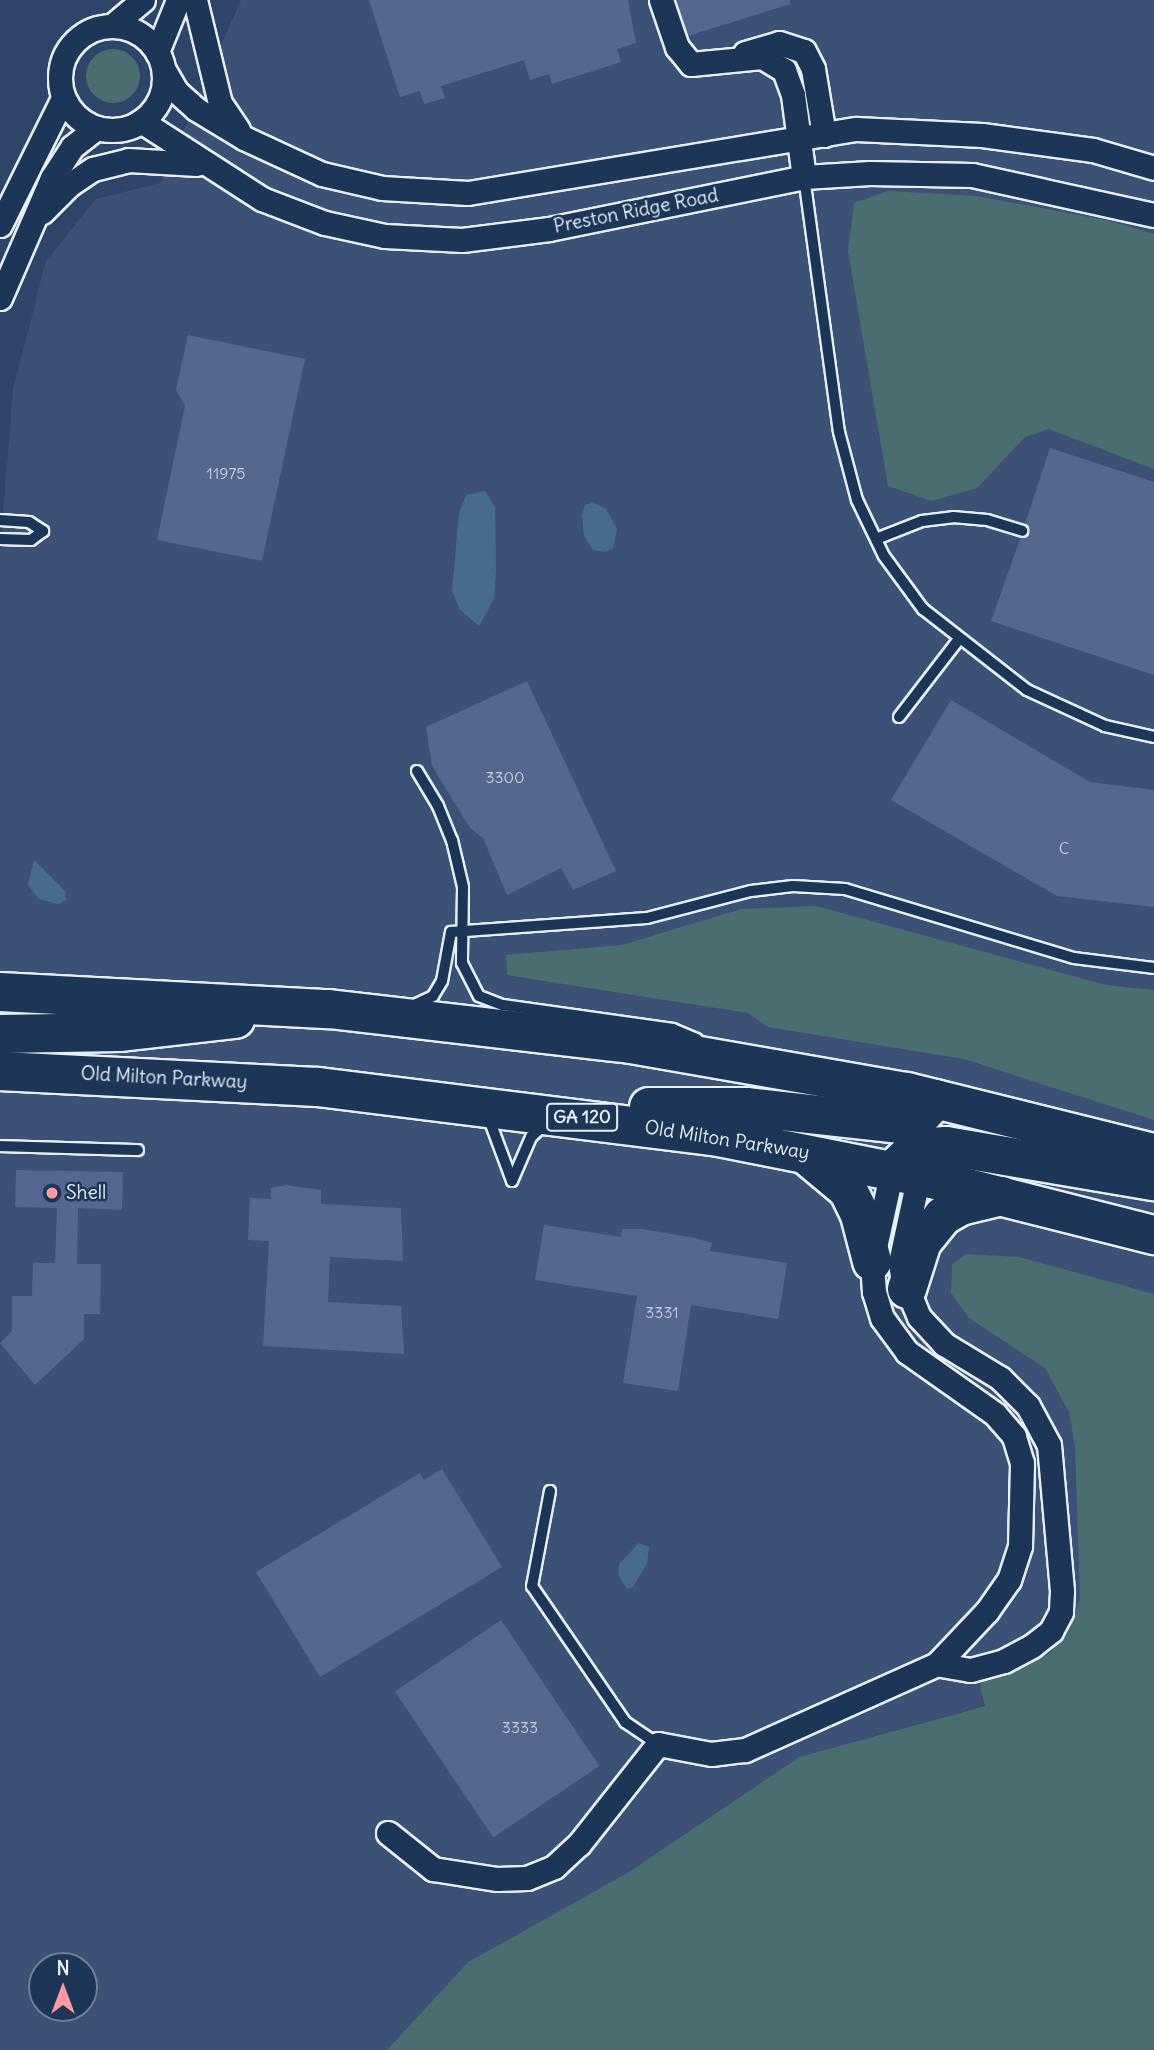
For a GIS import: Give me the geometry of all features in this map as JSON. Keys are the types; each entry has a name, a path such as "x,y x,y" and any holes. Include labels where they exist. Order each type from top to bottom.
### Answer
{"highway":[{"name":"Old Milton Parkway","path":"0,992 362,1012 751,1062 913,1135 1004,1196 1154,1235"},
{"path":"0,1034 210,1026 288,1006"},
{"name":"Old Milton Parkway","path":"0,1071 221,1081 477,1104 575,1116 802,1152 913,1135 1154,1153"},
{"path":"575,1116 652,1106 746,1107 913,1135 967,1148 1154,1181"},
{"path":"802,1152 848,1190 860,1215 872,1261"},
{"path":"907,1289 922,1242 937,1222 960,1206 1004,1196"}],"street":[{"path":"143,0 113,25 85,33 64,54 60,68 63,98 71,111 96,128 112,130 141,121 160,99 161,61 178,0"},
{"path":"195,0 220,103 244,138"},
{"path":"661,0 677,47 691,64 713,65 762,57 779,64 790,82 804,177"},
{"path":"113,25 146,38 176,91 196,109 244,138 322,174 382,188 468,193 856,129 982,135 1093,150 1154,168"},
{"path":"713,65 779,43 796,46 813,69 824,135"},
{"path":"0,225 63,98"},
{"name":"Preston Ridge Road","path":"141,121 205,165 262,198 325,223 385,236 462,240 549,229 804,177 870,173 972,175 1154,215"},
{"path":"0,298 30,224 72,147 96,128"},
{"path":"30,224 69,185 93,169 151,159 205,165"},
{"path":"388,1833 433,1869 497,1880 527,1878 554,1867 579,1844 658,1744 711,1754 745,1750 937,1664 1009,1580 1020,1546 1022,1463 1014,1436 995,1414 896,1339 877,1305 872,1261 913,1135"},
{"path":"913,1135 900,1263 907,1289 919,1317 944,1344 1000,1378 1028,1406 1049,1445 1054,1475 1062,1591 1061,1612 1051,1631 1004,1661 970,1670 937,1664"}],"lane":[{"path":"804,177 839,432 857,500 876,539 923,609 1027,690 1105,726 1154,737"},
{"path":"876,539 922,521 953,517 987,520 1022,531"},
{"path":"0,520 29,522 43,531 31,540 0,540"},
{"path":"899,717 959,639"},
{"path":"417,771 439,806 452,841 463,887 464,932 461,962 479,996 503,1005 673,1029 751,1062"},
{"path":"362,1012 417,1005 433,996 442,981 451,932 647,918 751,891 793,886 845,889 1074,958 1154,968"},
{"path":"477,1104 495,1127 512,1181 531,1137 575,1116"},
{"path":"0,1146 138,1150"},
{"path":"550,1491 532,1586 625,1722 658,1744"}],"shaded area":[{"path":"241,0 1154,0 1154,1769 1005,1700 799,1757 629,1872 468,1962 387,2050 0,2050 0,551 13,389 46,261 96,199 160,183"},
{"path":"485,491 495,507 496,569 494,599 479,626 460,610 452,591 459,513 466,495"},
{"path":"593,502 606,509 617,529 613,548 605,552 593,550 584,536 582,515 585,505"},
{"path":"34,860 65,891 66,900 58,904 39,899 28,885"},
{"path":"639,1543 649,1547 647,1564 633,1587 627,1589 618,1575 619,1564"}],"green space":[{"path":"113,49 132,57 140,76 132,95 113,103 94,95 86,76 94,57"},
{"path":"888,191 977,196 1106,220 1154,234 1154,469 1049,429 1025,437 977,488 932,501 888,486 848,251 854,203"},
{"path":"816,906 1106,985 1154,990 1154,1120 964,1059 768,1027 748,1013 507,975 506,955 622,945 741,909"},
{"path":"966,1254 1019,1257 1154,1294 1154,2050 387,2050 468,1962 629,1872 799,1757 985,1706 979,1680 1050,1653 1069,1630 1080,1599 1075,1446 1069,1412 1045,1368 969,1318 951,1293 952,1265"}],"building":[{"path":"369,0 628,0 636,43 617,49 621,62 552,84 549,74 530,80 524,60 441,86 445,98 424,104 420,91 400,97"},
{"path":"676,0 790,0 790,4 688,36"},
{"path":"188,335 305,359 262,561 157,540 185,406 176,390"},
{"path":"1050,448 1154,482 1154,675 991,621 1020,539 1029,534 1025,524"},
{"path":"527,681 616,871 573,890 561,868 507,895 483,838 470,828 432,766 426,727"},
{"path":"951,700 1090,782 1154,790 1154,907 1057,896 891,800"},
{"path":"16,1170 123,1172 122,1210 78,1208 77,1264 101,1264 100,1314 84,1314 84,1339 35,1385 0,1343 12,1331 12,1296 32,1296 33,1263 55,1263 57,1208 15,1207"},
{"path":"286,1185 321,1190 321,1204 401,1208 403,1261 330,1257 328,1302 401,1306 404,1354 263,1346 269,1241 248,1240 250,1198 271,1199 271,1188"},
{"path":"544,1225 621,1237 622,1229 642,1229 712,1243 710,1251 787,1263 778,1319 691,1305 678,1391 623,1383 637,1296 535,1280"},
{"path":"442,1469 502,1567 320,1677 256,1572 420,1473 424,1480"},
{"path":"501,1620 599,1766 493,1837 395,1692"}],"place":[{"name":"Shell","path":"52,1193"}]}
